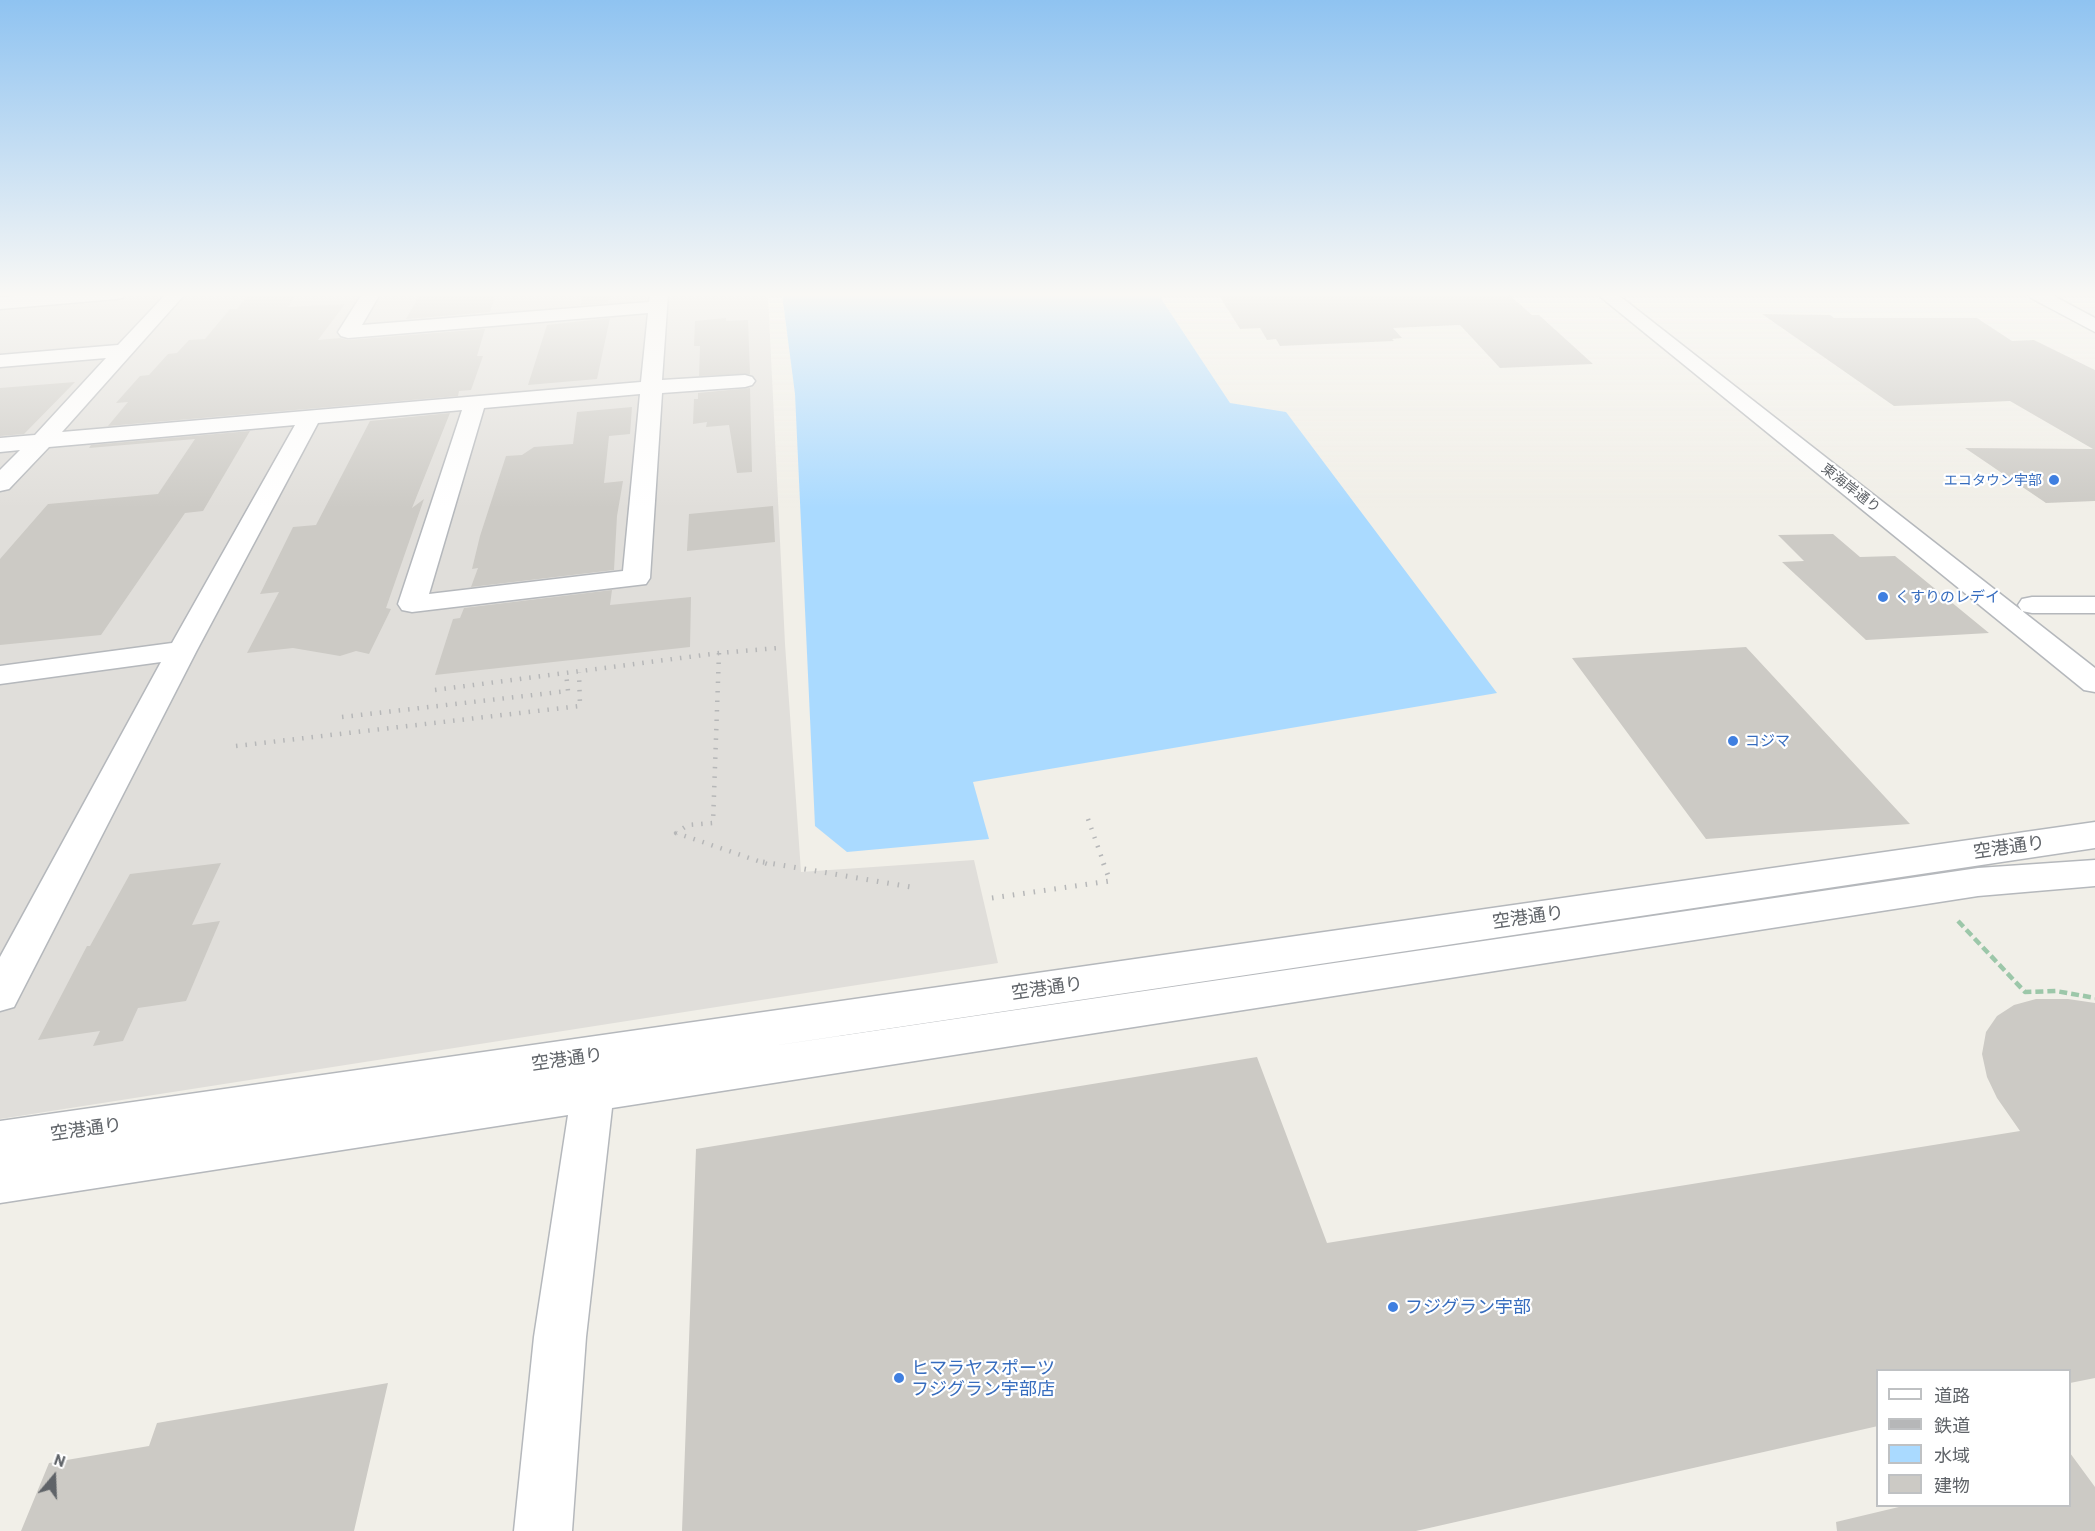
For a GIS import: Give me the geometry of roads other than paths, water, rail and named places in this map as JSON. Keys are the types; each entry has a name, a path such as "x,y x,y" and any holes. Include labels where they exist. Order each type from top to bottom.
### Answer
{"street":[{"path":"0,484 110,365"},
{"path":"475,402 412,604 636,578 654,365"},
{"name":"東海岸通り","path":"1696,365 2095,683"},
{"name":"東海岸通り","path":"1719,365 2095,654"},
{"path":"0,445 475,402 745,381"},
{"path":"0,996 182,650 310,418"},
{"path":"2032,605 2095,605"},
{"path":"0,675 182,650"},
{"name":"空港通り","path":"0,1141 595,1074 2095,835"},
{"path":"0,1181 595,1074 1978,882 2095,873"},
{"path":"543,1531 561,1337 595,1074"}],"water":[{"path":"791,365 1205,365 1230,403 1286,412 1497,693 973,782 989,839 847,852 815,826 795,394"}],"railway":[{"path":"719,653 778,648 777,644"},
{"path":"435,690 719,653"},
{"path":"719,653 713,823 688,825 676,833 767,864"},
{"path":"236,746 580,706 579,672"},
{"path":"342,717 568,691 566,673"},
{"path":"1088,819 1104,864"},
{"path":"763,862 917,888"},
{"path":"992,898 1110,881 1103,862"}],"place":[{"name":"エコタウン宇部","path":"2054,480"},
{"name":"くすりのレデイ","path":"1883,597"},
{"name":"コジマ","path":"1733,741"},
{"name":"フジグラン宇部","path":"1393,1307"},
{"name":"ヒマラヤスポーツ フジグラン宇部店","path":"899,1378"}]}
